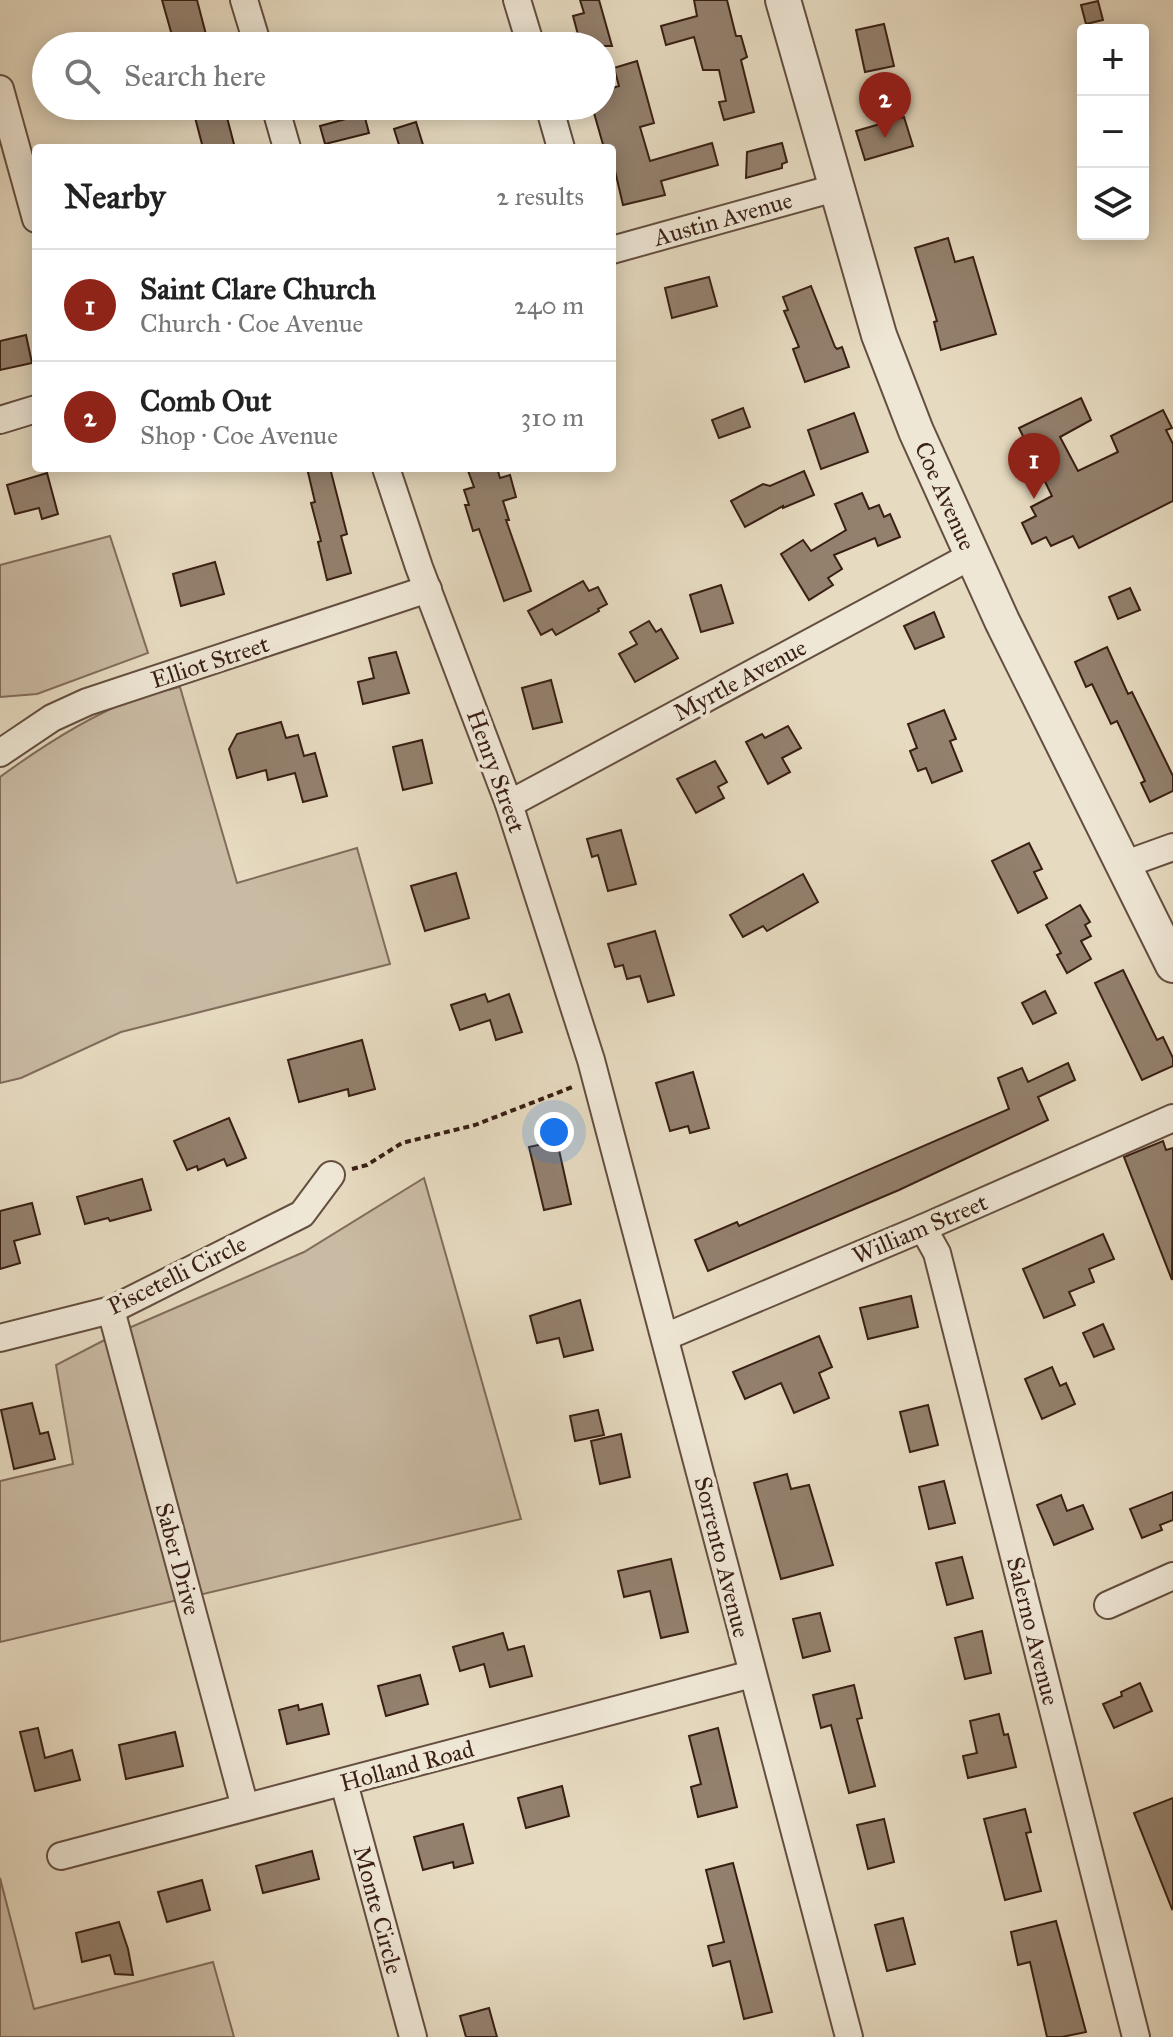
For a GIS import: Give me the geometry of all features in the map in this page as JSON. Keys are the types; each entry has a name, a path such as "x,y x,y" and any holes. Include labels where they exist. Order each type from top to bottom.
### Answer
{"street":[{"path":"244,0 254,32"},
{"path":"517,0 527,32"},
{"name":"Coe Avenue","path":"784,0 879,335 916,431 971,556 1173,965"},
{"path":"0,89 32,205"},
{"path":"279,120 286,144"},
{"path":"553,120 560,144"},
{"name":"Austin Avenue","path":"616,249 835,188"},
{"path":"0,420 32,410"},
{"name":"Henry Street","path":"387,472 509,804 595,1077"},
{"name":"Myrtle Avenue","path":"509,804 971,556"},
{"name":"Elliot Street","path":"0,753 52,718 87,702 428,589"},
{"path":"1123,865 1173,847"},
{"name":"Sorrento Avenue","path":"595,1077 849,2037"},
{"name":"William Street","path":"665,1337 1173,1118"},
{"name":"Piscetelli Circle","path":"0,1338 111,1310 302,1214 331,1175"},
{"name":"Salerno Avenue","path":"923,1228 937,1253 1136,2037"},
{"name":"Saber Drive","path":"111,1310 245,1807"},
{"path":"1108,1605 1173,1576"},
{"name":"Holland Road","path":"61,1856 752,1674"},
{"name":"Monte Circle","path":"344,1783 413,2037"}],"path":[{"path":"331,1175 367,1165 402,1143 475,1125 595,1077"}],"shaded area":[{"path":"110,536 148,653 37,694 0,697 0,565"},
{"path":"180,687 237,883 357,848 390,964 121,1032 21,1078 0,1083 0,777 47,744 96,716 137,698"},
{"path":"424,1178 521,1519 0,1642 0,1481 73,1464 56,1365 122,1331 304,1252"},
{"path":"0,1878 34,2009 213,1962 234,2037 0,2037"}],"building":[{"path":"162,0 197,0 205,32 171,32"},
{"path":"580,0 599,0 608,32 577,32 573,16 584,13"},
{"path":"694,0 727,0 736,36 741,36 747,57 741,60 754,112 724,120 719,102 726,101 719,70 703,70 694,37 666,45 661,26 697,16"},
{"path":"1098,1 1103,20 1086,24 1081,5"},
{"path":"884,24 894,66 865,72 856,30"},
{"path":"637,61 654,123 640,127 650,161 712,143 718,165 661,181 665,195 623,205 616,175 616,144 603,144 596,120 616,120 616,87 619,86 616,67"},
{"path":"904,117 913,146 865,160 856,131"},
{"path":"196,120 228,120 234,144 202,144"},
{"path":"342,120 366,120 369,133 325,144 320,126"},
{"path":"416,122 423,144 399,144 394,129"},
{"path":"782,143 787,162 782,164 782,168 746,178 747,152"},
{"path":"948,238 955,262 973,257 996,334 941,350 934,322 937,321 915,248"},
{"path":"709,277 717,306 672,318 665,288"},
{"path":"811,286 835,347 842,347 849,367 805,382 793,349 799,347 784,311 788,310 783,297"},
{"path":"26,335 32,363 0,370 0,341"},
{"path":"1081,398 1091,420 1060,437 1078,471 1118,452 1111,436 1163,410 1172,428 1166,430 1173,444 1173,501 1079,548 1073,536 1051,546 1046,537 1032,544 1022,523 1036,516 1031,507 1052,496 1019,428"},
{"path":"743,408 750,427 719,438 712,420"},
{"path":"854,413 868,452 821,469 808,430"},
{"path":"804,471 814,495 783,506 745,527 731,501 763,484 770,486"},
{"path":"308,472 331,472 347,534 341,536 351,573 327,580 311,503 315,502"},
{"path":"468,472 498,472 500,478 510,475 516,497 503,501 509,520 506,520 531,591 504,601 479,529 473,531 465,505 469,505 464,490 474,487"},
{"path":"47,473 58,514 42,519 39,508 15,514 7,485"},
{"path":"862,493 869,509 879,505 884,517 890,514 900,537 878,546 875,538 834,555 842,569 828,578 833,585 809,600 781,554 803,540 811,551 846,530 835,504"},
{"path":"215,562 224,594 181,606 173,574"},
{"path":"583,581 589,591 598,587 607,604 556,635 552,629 541,635 528,611"},
{"path":"721,585 733,623 701,632 690,595"},
{"path":"1130,588 1140,610 1118,619 1109,597"},
{"path":"934,612 944,637 915,649 904,626"},
{"path":"649,621 656,632 661,629 678,658 635,682 619,654 637,644 630,632"},
{"path":"1107,647 1128,694 1132,692 1173,776 1173,791 1150,802 1141,783 1145,781 1117,721 1111,724 1092,684 1086,687 1075,662"},
{"path":"396,652 409,693 363,704 358,682 374,678 369,658"},
{"path":"551,680 562,722 533,729 522,688"},
{"path":"944,710 956,739 950,741 962,771 932,783 926,768 918,771 910,751 917,748 908,724"},
{"path":"281,722 286,738 298,735 304,756 315,753 327,796 303,802 295,773 268,780 266,770 237,778 229,749 237,734"},
{"path":"788,726 801,748 782,758 790,772 768,784 746,742 762,734 765,738"},
{"path":"422,740 432,783 403,790 393,747"},
{"path":"715,761 727,782 718,787 724,798 696,813 677,779"},
{"path":"621,830 636,884 608,891 598,855 592,857 587,839"},
{"path":"1029,843 1042,869 1034,872 1047,898 1018,913 992,861"},
{"path":"456,873 469,918 425,931 411,886"},
{"path":"803,874 818,902 767,931 763,926 743,937 730,915"},
{"path":"1080,905 1090,922 1085,925 1091,936 1081,941 1091,959 1067,973 1057,955 1061,953 1046,925"},
{"path":"655,931 674,995 648,1002 640,976 627,979 623,965 615,967 608,944"},
{"path":"1123,970 1157,1040 1163,1037 1173,1058 1173,1066 1142,1080 1095,983"},
{"path":"1045,991 1056,1013 1033,1024 1022,1003"},
{"path":"485,994 488,1002 509,994 522,1032 496,1040 490,1020 460,1030 451,1005"},
{"path":"362,1040 375,1089 349,1096 348,1089 299,1102 288,1060"},
{"path":"1068,1063 1075,1080 1038,1097 1048,1120 899,1190 708,1271 695,1240 737,1222 739,1226 1009,1109 998,1078 1022,1068 1028,1082"},
{"path":"693,1072 709,1128 690,1133 688,1126 670,1131 656,1083"},
{"path":"229,1118 246,1158 227,1166 224,1159 198,1170 197,1166 187,1170 174,1141"},
{"path":"557,1141 571,1204 544,1210 529,1147"},
{"path":"1163,1141 1166,1150 1173,1148 1172,1280 1124,1157"},
{"path":"142,1179 151,1210 85,1224 77,1197"},
{"path":"32,1203 40,1234 14,1241 20,1263 0,1269 0,1211"},
{"path":"1103,1234 1114,1259 1089,1269 1094,1282 1069,1292 1075,1305 1044,1318 1023,1269"},
{"path":"911,1296 918,1327 868,1339 860,1308"},
{"path":"580,1300 593,1350 564,1357 559,1338 537,1343 530,1316"},
{"path":"1103,1324 1114,1349 1094,1357 1083,1333"},
{"path":"819,1336 832,1367 819,1373 829,1398 794,1413 781,1383 745,1399 733,1372"},
{"path":"1052,1367 1060,1386 1066,1383 1075,1404 1042,1419 1025,1379"},
{"path":"32,1403 40,1434 48,1432 55,1459 14,1469 1,1410"},
{"path":"928,1405 938,1445 910,1452 900,1412"},
{"path":"598,1410 604,1435 575,1441 570,1416"},
{"path":"621,1434 630,1477 600,1484 591,1441"},
{"path":"787,1474 791,1489 809,1485 833,1565 781,1579 754,1483"},
{"path":"944,1481 955,1523 929,1529 919,1487"},
{"path":"1173,1492 1173,1520 1160,1525 1162,1530 1142,1538 1130,1509"},
{"path":"1061,1495 1067,1511 1083,1505 1093,1529 1054,1545 1037,1505"},
{"path":"962,1557 973,1598 947,1605 936,1563"},
{"path":"671,1559 688,1632 661,1638 650,1591 624,1597 618,1571"},
{"path":"820,1613 830,1651 803,1658 793,1619"},
{"path":"982,1631 991,1673 965,1679 955,1638"},
{"path":"503,1633 508,1650 524,1646 532,1676 490,1687 484,1664 460,1671 453,1647"},
{"path":"420,1675 428,1704 386,1716 378,1686"},
{"path":"1140,1683 1152,1711 1114,1728 1103,1704 1122,1696 1121,1692"},
{"path":"854,1685 862,1718 857,1719 875,1786 849,1793 831,1725 821,1728 813,1695"},
{"path":"322,1704 329,1734 287,1744 279,1710 298,1705 299,1710"},
{"path":"999,1714 1004,1735 1008,1734 1016,1767 968,1778 963,1756 977,1753 970,1721"},
{"path":"38,1728 45,1758 72,1750 80,1780 35,1791 20,1732"},
{"path":"718,1728 737,1807 698,1817 691,1787 701,1784 689,1736"},
{"path":"175,1732 183,1766 126,1779 119,1745"},
{"path":"562,1786 569,1816 526,1828 518,1798"},
{"path":"1173,1798 1173,1908 1172,1909 1134,1813"},
{"path":"1025,1809 1031,1832 1026,1833 1041,1891 1005,1900 984,1819"},
{"path":"884,1819 894,1862 868,1869 857,1825"},
{"path":"463,1824 473,1863 454,1868 453,1862 423,1870 414,1837"},
{"path":"312,1851 319,1879 263,1893 256,1866"},
{"path":"733,1863 772,2012 744,2019 730,1961 713,1966 708,1946 724,1942 706,1870"},
{"path":"202,1880 210,1910 167,1922 158,1892"},
{"path":"903,1918 915,1964 887,1971 875,1925"},
{"path":"1056,1921 1086,2032 1047,2037 1030,1962 1018,1965 1011,1932"},
{"path":"119,1922 133,1975 115,1974 110,1955 82,1962 76,1933"},
{"path":"489,2008 497,2037 466,2037 460,2016"}],"place":[{"name":"Comb Out","path":"885,138"},
{"name":"Saint Clare Church","path":"1034,499"}]}
